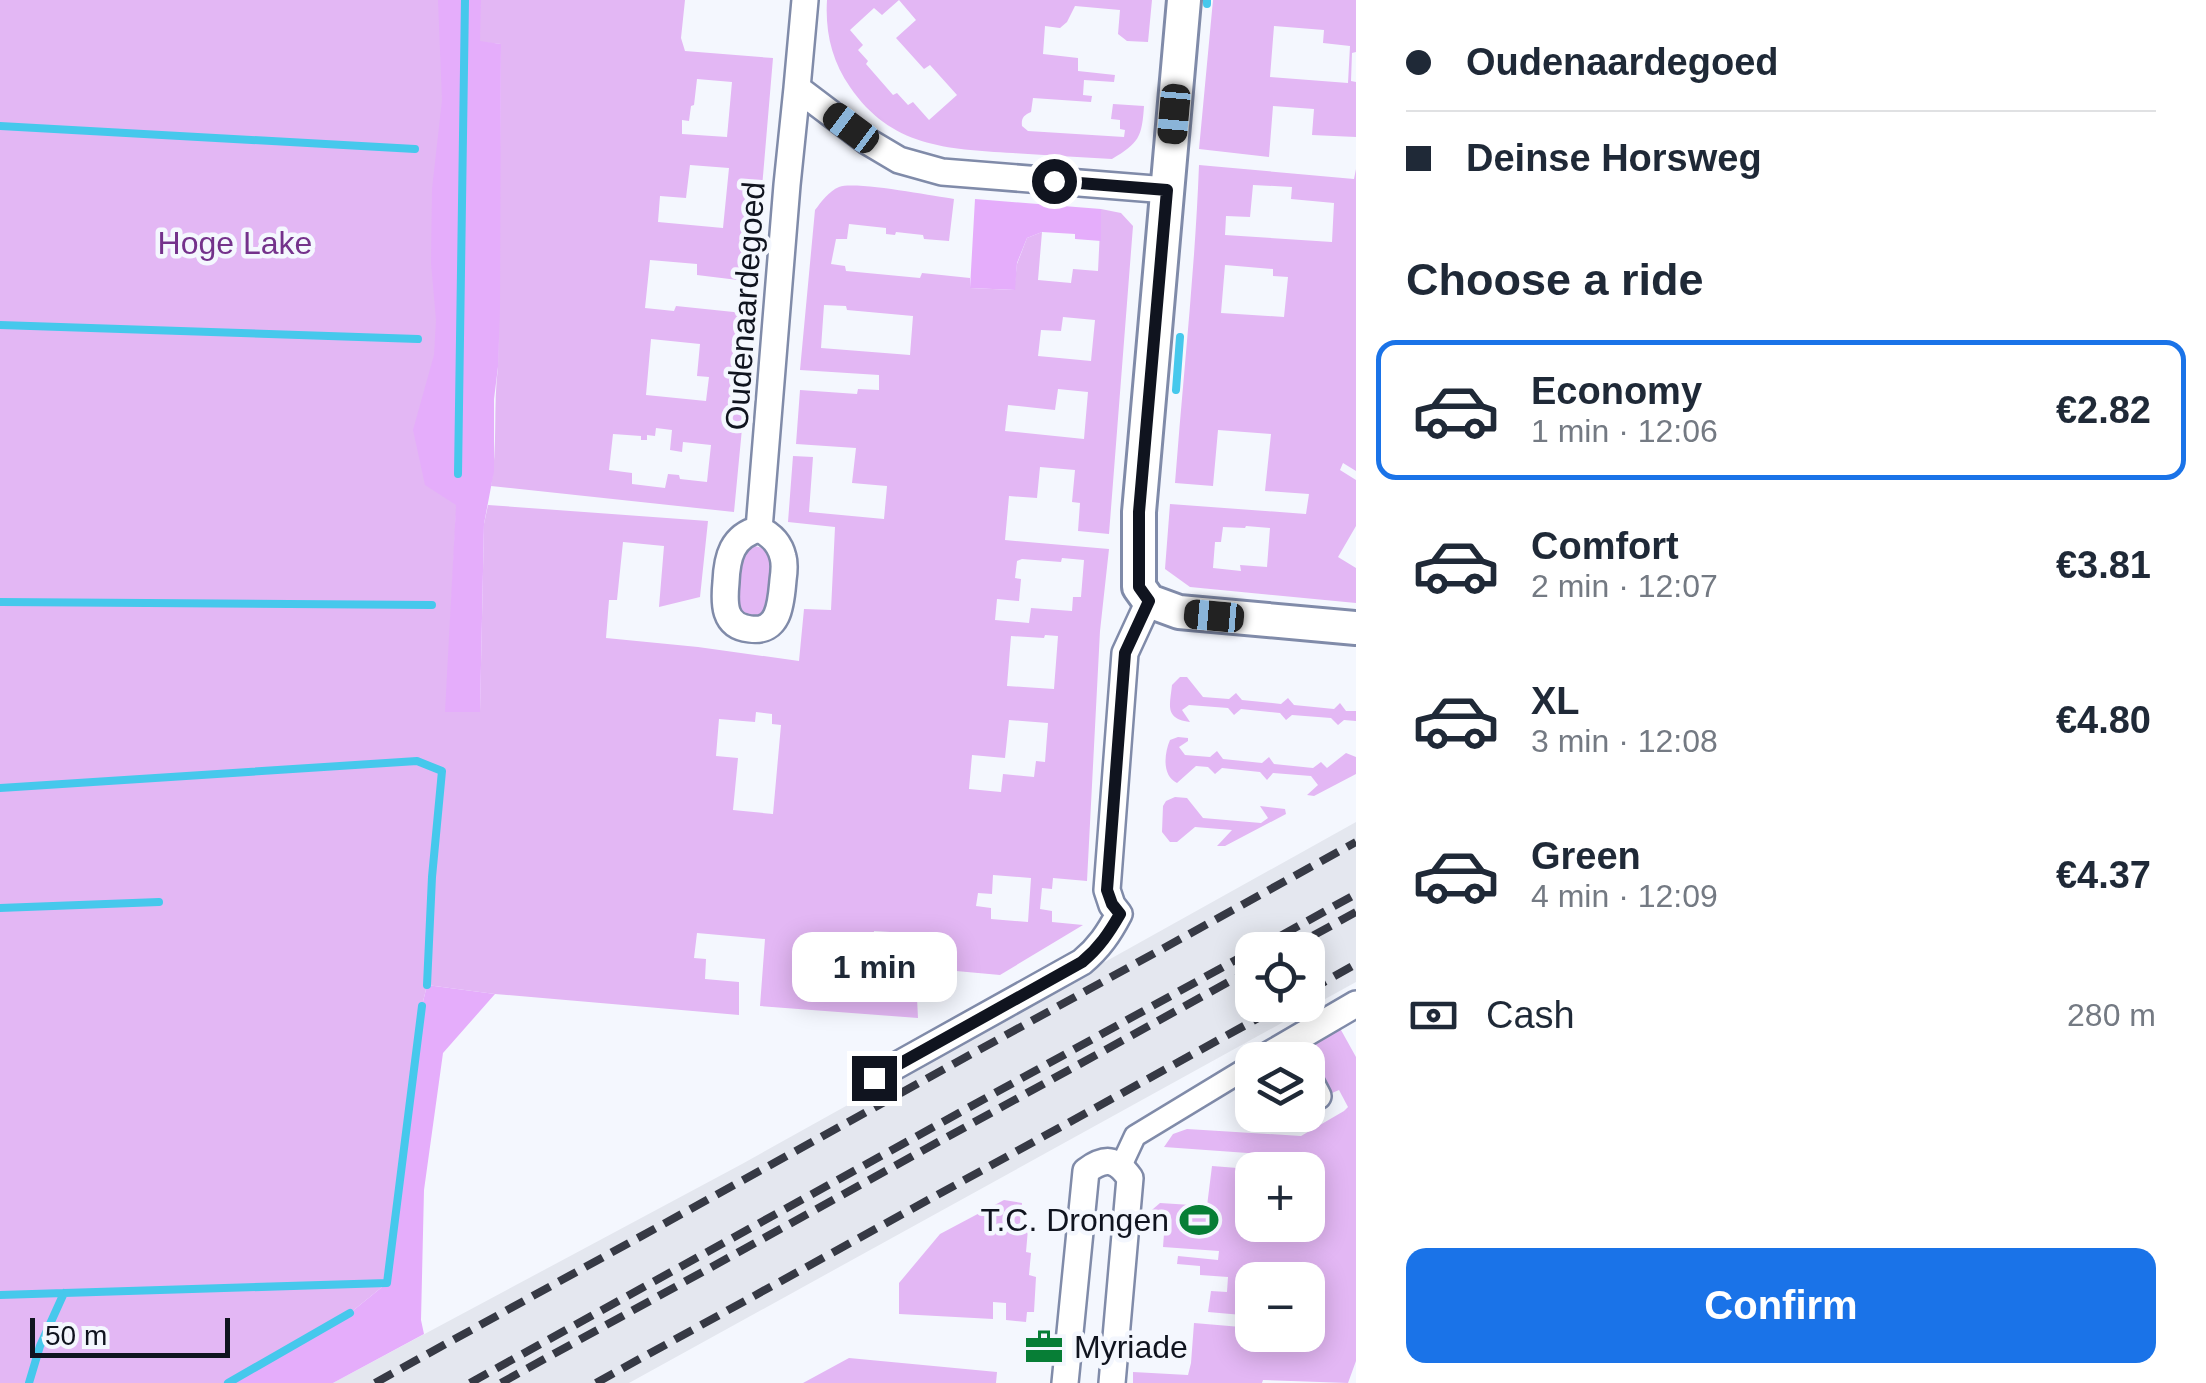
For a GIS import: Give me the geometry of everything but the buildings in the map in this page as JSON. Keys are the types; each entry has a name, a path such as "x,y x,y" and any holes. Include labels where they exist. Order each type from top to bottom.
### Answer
{"street":[{"name":"Oudenaardegoed","path":"760,529 805,0"},
{"path":"1184,0 1139,512 1139,587 1164,606 1356,628"},
{"path":"797,88 899,160 942,172 1167,190"},
{"path":"874,1078 1082,962 1108,936 1120,914 1107,890 1125,653 1164,606"},
{"path":"1305,1042 1356,1004"},
{"path":"1121,1166 1134,1136 1235,1080"},
{"path":"1065,1383 1086,1170 1098,1162 1121,1166 1130,1178 1112,1383"}],"shaded area":[{"path":"438,0 481,0 480,41 501,44 500,309 494,471 484,524 480,712 445,712 456,505 425,485 413,430 434,355 432,189 442,100"},
{"path":"975,199 1101,209 1101,241 1042,232 1027,238 1017,263 1015,290 970,288"},
{"path":"1356,822 1356,982 1325,999 1325,932 1235,932 1235,1022 1283,1022 1247,1042 1235,1042 1235,1049 629,1383 333,1383 742,1164"},
{"path":"427,985 495,994 443,1053 424,1190 424,1334 333,1383 228,1383 350,1313 387,1283"}],"green space":[{"name":"Hoge Lake","path":"0,0 685,0 681,38 685,51 773,58 754,282 697,275 697,264 650,260 645,308 674,311 676,306 753,314 734,512 491,486 498,367 501,44 480,42 446,712 480,711 484,524 488,505 708,521 700,597 659,607 664,546 623,542 617,600 609,600 606,638 799,661 804,609 831,610 835,527 788,522 793,456 813,457 809,512 884,519 887,486 852,483 856,448 796,444 800,390 857,394 858,389 879,390 879,375 800,370 815,210 832,191 861,186 954,199 949,241 896,232 886,234 886,228 849,224 847,239 836,239 831,264 845,266 846,271 970,278 970,288 1014,290 1017,264 1027,238 1042,232 1038,280 1071,283 1073,269 1098,271 1101,209 1121,213 1133,226 1109,534 1078,531 1080,503 1072,502 1075,470 1040,467 1037,498 1009,496 1005,540 1109,549 1100,631 1087,881 1053,878 1052,889 1042,888 1040,909 1052,911 1052,922 1083,925 1000,975 923,968 922,934 874,931 870,994 917,998 918,1018 760,1006 765,939 697,933 694,958 706,959 705,979 739,982 739,1015 427,985 387,1283 350,1313 228,1383 0,1383","holes":["697,79 732,82 727,137 682,134 682,120 689,121","690,165 729,168 723,228 658,222 660,196 686,198","824,305 913,316 910,355 821,348","1063,317 1095,320 1091,361 1038,356 1041,330 1061,331","651,339 700,344 697,376 709,377 706,401 646,395","1058,389 1088,392 1084,439 1005,431 1008,405 1055,410","656,428 672,430 670,450 682,452 683,442 711,445 707,482 668,474 665,488 632,484 632,473 609,470 613,434 647,440 647,435 655,436","1084,560 1081,597 1073,597 1072,611 1031,608 1029,623 995,620 997,599 1019,601 1021,579 1015,578 1017,561","1011,636 1058,636 1054,689 1007,686","756,712 772,714 772,724 781,725 773,814 733,810 738,758 716,756 719,719 755,722","1009,720 1048,723 1045,762 1036,761 1034,777 1003,774 1001,792 969,789 972,755 1005,758","993,875 1031,878 1028,922 991,919 991,908 976,906 978,893 992,894"]},
{"path":"827,0 899,0 1152,0 1148,42 1127,41 1118,34 1120,10 1075,6 1060,28 1045,26 1043,54 1078,58 1078,71 1115,75 1114,82 1084,80 1083,95 1092,96 1091,102 1033,98 1031,112 1022,121 1028,131 1124,137 1120,120 1111,119 1113,104 1144,106 1140,132 1128,148 1112,159 965,149 922,141 883,122 850,87 834,56","holes":["899,0 916,20 896,38 924,69 930,65 957,95 929,120 913,102 908,105 897,93 893,95 866,64 868,61 858,50 863,45 850,30 874,8 882,15"]},
{"path":"1213,0 1356,0 1356,52 1352,53 1351,81 1356,82 1356,137 1312,135 1314,109 1273,106 1269,157 1199,149","holes":["1274,26 1324,30 1323,43 1350,46 1348,83 1270,77"]},
{"path":"1199,165 1354,179 1356,169 1356,471 1343,463 1340,470 1356,480 1356,526 1338,557 1356,568 1356,603 1190,587 1165,569 1170,504 1306,514 1309,494 1265,491 1271,434 1218,430 1213,486 1175,483","holes":["1253,185 1292,187 1291,199 1334,203 1332,242 1225,235 1226,216 1250,217","1225,265 1273,269 1273,276 1288,277 1284,317 1221,313","1223,527 1270,528 1267,567 1240,565 1241,571 1213,568 1215,542 1221,542"]},
{"path":"755,546 772,554 771,602 762,616 746,615 736,604 740,563"},
{"path":"1180,677 1187,677 1203,697 1229,699 1236,693 1242,700 1281,704 1288,698 1294,705 1334,709 1340,703 1346,711 1356,711 1356,721 1344,720 1338,725 1331,718 1292,715 1286,720 1280,713 1241,709 1234,715 1228,708 1189,705 1182,710 1190,722 1182,720 1172,714 1170,705 1172,685"},
{"path":"1188,738 1179,747 1185,755 1210,757 1217,751 1223,759 1262,763 1269,757 1274,764 1313,768 1321,762 1327,768 1346,753 1356,757 1356,774 1314,796 1307,795 1318,785 1311,776 1273,773 1267,780 1260,772 1222,768 1215,774 1208,767 1196,766 1177,783 1169,775 1166,758 1170,740"},
{"path":"1175,797 1187,798 1203,818 1261,823 1268,818 1260,806 1285,809 1286,814 1225,846 1217,846 1232,830 1195,827 1177,842 1170,842 1162,832 1163,806"},
{"path":"1336,1021 1356,1057 1356,1361 1348,1383 1133,1383 1133,1372 1188,1375 1194,1323 1235,1326 1235,1352 1325,1352 1325,1262 1235,1262 1235,1314 1208,1312 1211,1291 1227,1292 1228,1277 1200,1275 1200,1266 1177,1264 1178,1256 1218,1260 1219,1251 1163,1247 1164,1234 1143,1233 1146,1215 1160,1203 1207,1206 1212,1166 1235,1168 1235,1242 1325,1242 1325,1152 1164,1147 1173,1134 1187,1129 1301,1136 1325,1132 1325,1122 1348,1107 1339,1090 1332,1093 1325,1080 1325,1042 1303,1039"},
{"path":"1004,1200 1022,1203 1020,1223 1028,1229 1029,1275 1036,1277 1034,1312 1027,1312 1026,1322 1006,1320 1006,1303 993,1302 993,1319 899,1314 899,1283 940,1234"},
{"path":"849,1358 997,1372 996,1383 803,1383"}],"waterway":[{"path":"458,474 465,0"},
{"path":"0,126 415,149"},
{"path":"0,325 418,339"},
{"path":"1176,390 1180,337"},
{"path":"0,602 432,605"},
{"path":"0,788 417,761 442,771 427,985"},
{"path":"0,908 159,902"},
{"path":"0,1295 387,1283 422,1006"},
{"path":"29,1383 40,1346 64,1293"},
{"path":"228,1383 350,1313"}],"railway":[{"path":"375,1383 1356,842"},
{"path":"1287,932 1356,894"},
{"path":"1320,932 1356,912"},
{"path":"470,1383 1235,960"},
{"path":"1325,981 1356,964"},
{"path":"501,1383 1235,978"},
{"path":"596,1383 1251,1022"}],"place":[{"name":"T.C. Drongen","path":"1199,1220"},
{"name":"Myriade","path":"1044,1347"}],"route":[{"path":"874,1078 1082,962 1108,936 1120,914 1107,890 1125,653 1149,601 1139,587 1139,512 1167,190 1054,181"}]}
